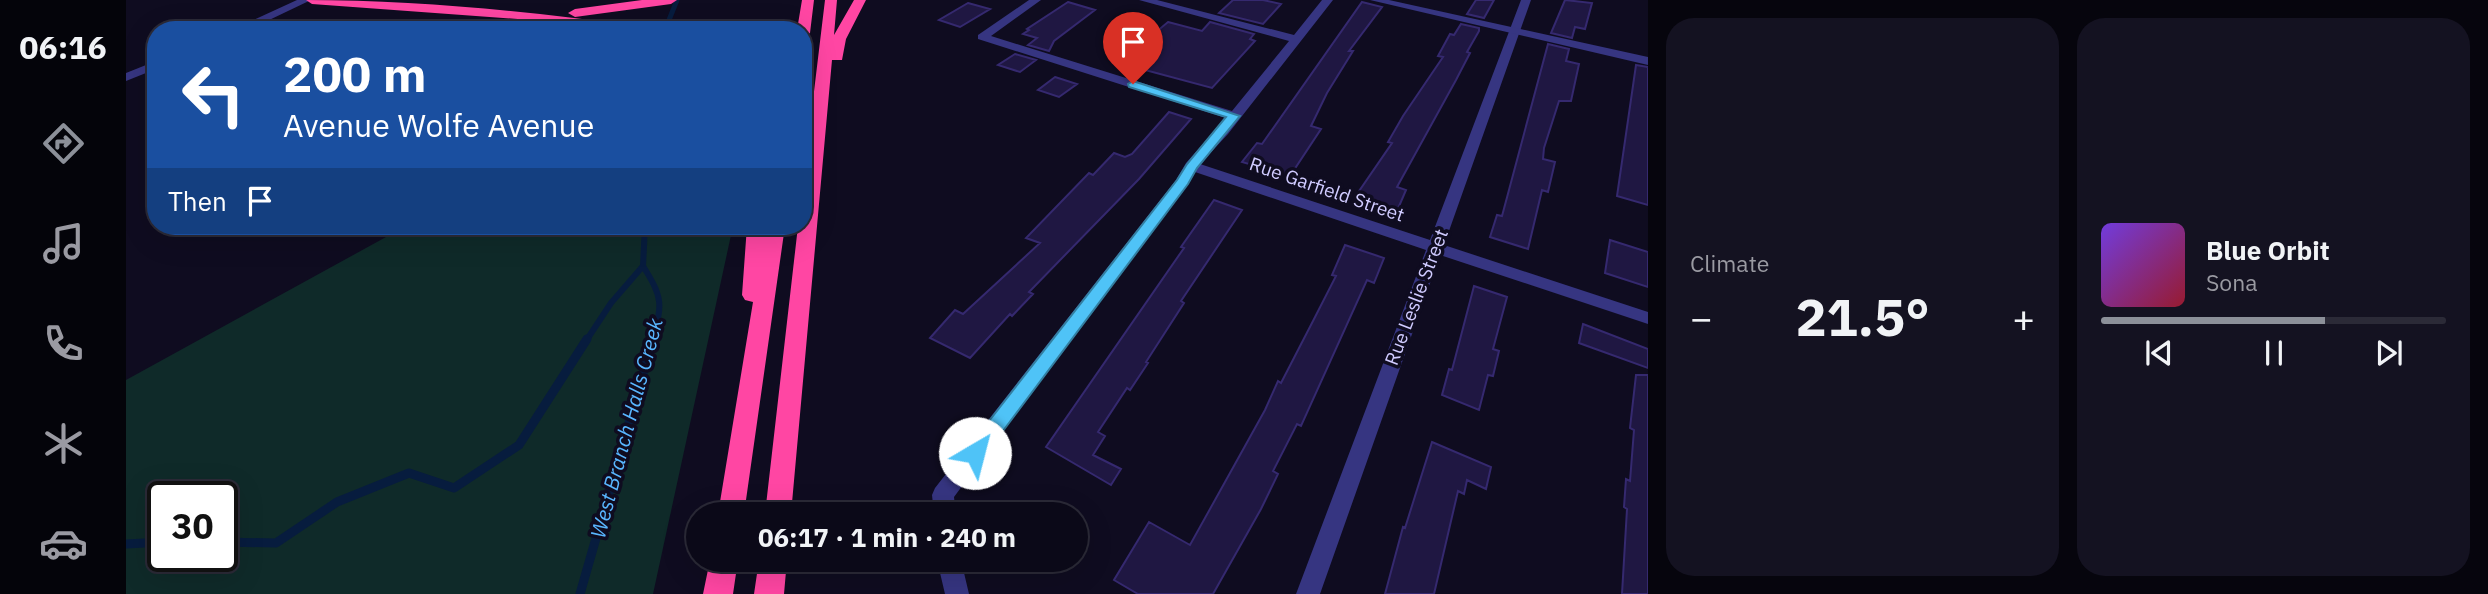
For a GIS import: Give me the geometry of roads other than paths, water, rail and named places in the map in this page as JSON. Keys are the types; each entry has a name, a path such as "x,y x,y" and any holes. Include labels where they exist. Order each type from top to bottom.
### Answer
{"highway":[{"path":"312,0 365,2 568,21"},
{"path":"531,16 671,0"},
{"path":"805,21 808,0"},
{"path":"812,182 831,0"},
{"path":"792,374 813,306 839,39 860,0"},
{"path":"744,441 756,235"},
{"path":"733,502 774,235"},
{"path":"779,502 806,235"},
{"path":"719,594 722,572"},
{"path":"769,594 772,572"}],"street":[{"path":"258,21 306,0"},
{"path":"1036,0 982,37 1234,116"},
{"path":"1144,0 1296,39"},
{"path":"944,502 943,495 1183,181 1191,166 1328,0"},
{"path":"1375,0 1648,61"},
{"name":"Rue Leslie Street","path":"1308,594 1526,0"},
{"path":"126,77 147,69"},
{"name":"Rue Garfield Street","path":"1191,166 1648,318"},
{"path":"952,572 957,594"}],"waterway":[{"path":"669,21 677,0"},
{"path":"643,266 645,235"},
{"path":"586,341 611,303 643,266"},
{"name":"West Branch Halls Creek","path":"643,266 658,294 659,302 652,341"},
{"path":"238,542 276,543 337,502 409,473 454,488 519,445 587,339"},
{"name":"West Branch Halls Creek","path":"580,594 653,339"},
{"path":"126,544 147,543"}]}
